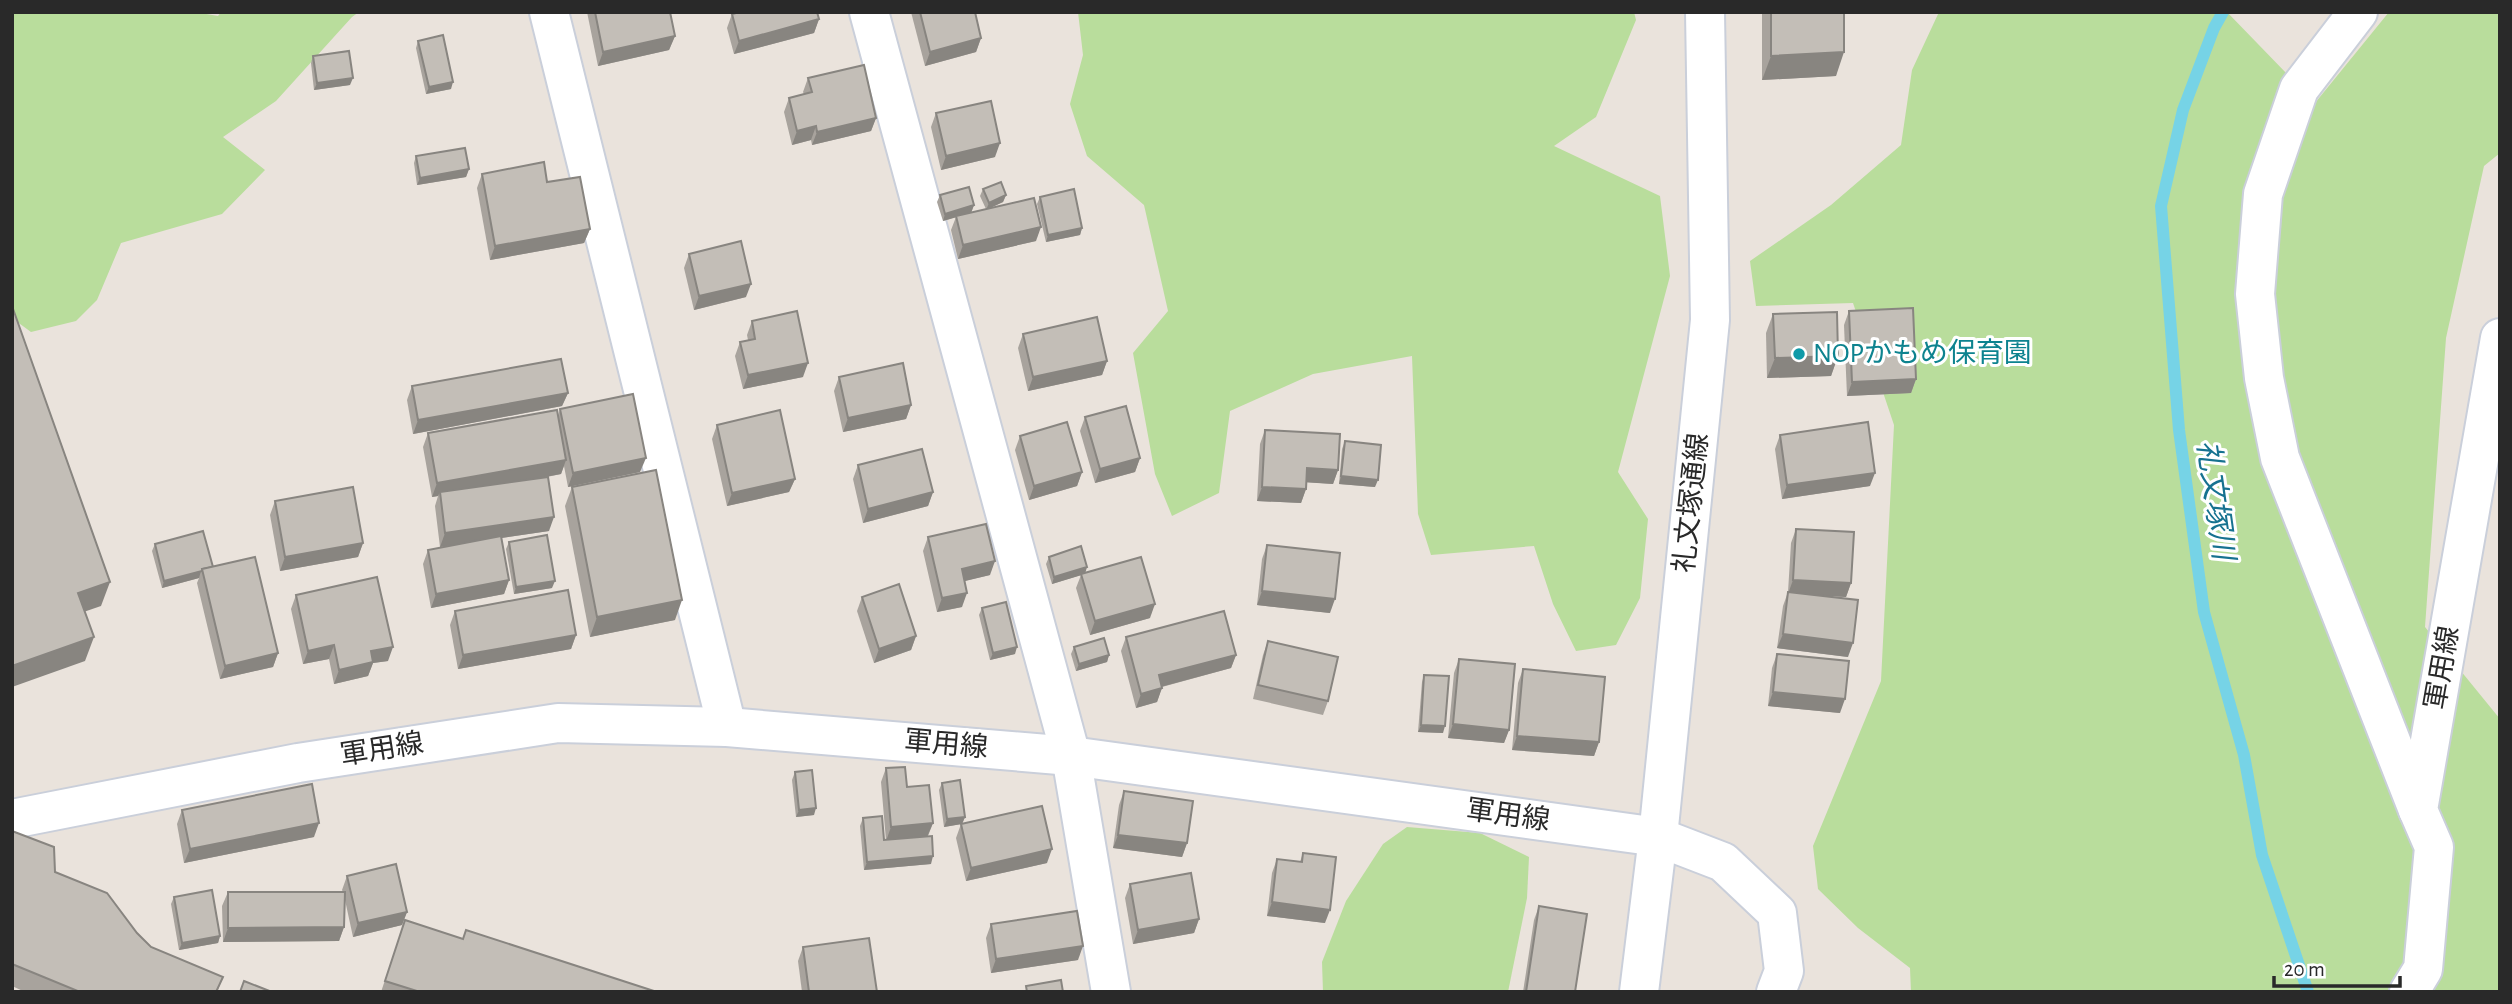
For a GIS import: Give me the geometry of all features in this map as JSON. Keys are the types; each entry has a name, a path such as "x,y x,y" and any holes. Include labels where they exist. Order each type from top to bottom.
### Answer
{"street":[{"path":"548,12 727,727"},
{"path":"869,12 1071,756 1111,992"},
{"name":"礼文塚通線","path":"1639,992 1658,837 1710,320 1705,12"},
{"path":"2358,12 2300,89 2263,194 2255,294 2264,377 2280,458 2434,847 2423,969 2409,992"},
{"name":"軍用線","path":"2418,810 2500,338"},
{"name":"軍用線","path":"12,819 298,763 558,723 727,727 1071,756 1658,837 1723,862 1777,913 1784,971 1776,992"}],"green space":[{"path":"12,12 195,12 218,16 221,12 359,12 276,101 223,137 265,170 222,214 121,243 97,300 76,321 31,332 12,318"},
{"path":"1078,12 1634,12 1636,20 1596,117 1554,146 1660,196 1670,276 1618,472 1648,519 1640,598 1616,645 1576,651 1553,604 1534,546 1431,555 1418,514 1412,356 1313,374 1230,411 1219,493 1172,516 1155,474 1133,353 1168,311 1144,205 1087,156 1070,104 1083,55"},
{"path":"1939,12 2227,12 2315,103 2389,12 2500,12 2500,153 2484,166 2446,338 2425,627 2500,719 2500,992 1911,992 1910,968 1858,928 1818,889 1813,846 1881,681 1894,425 1853,303 1756,306 1750,261 1831,205 1901,145 1912,70"},
{"path":"1407,827 1480,833 1529,857 1527,898 1508,992 1323,992 1322,962 1346,901 1383,844"}],"building":[{"path":"595,12 670,12 675,36 603,52"},
{"path":"817,12 819,19 739,41 732,14"},
{"path":"920,12 975,12 981,38 930,52"},
{"path":"1771,12 1844,12 1844,52 1771,56"},
{"path":"443,35 453,82 429,87 418,41"},
{"path":"349,51 353,78 317,83 313,56"},
{"path":"864,65 876,118 817,132 816,126 797,131 789,98 812,92 808,78"},
{"path":"991,101 1000,143 946,156 936,113"},
{"path":"465,148 469,169 420,178 416,156"},
{"path":"544,162 547,182 580,177 590,229 495,246 482,174"},
{"path":"1001,182 1006,195 989,203 983,189"},
{"path":"969,187 974,205 945,214 940,195"},
{"path":"1074,189 1082,228 1048,235 1040,197"},
{"path":"1034,198 1041,227 963,245 956,216"},
{"path":"741,241 751,284 699,296 689,254"},
{"path":"12,306 110,582 78,593 94,637 12,666"},
{"path":"1913,308 1916,379 1852,382 1849,311"},
{"path":"797,311 808,363 748,375 740,342 755,339 752,321"},
{"path":"1837,312 1838,356 1775,358 1773,314"},
{"path":"1097,317 1107,361 1033,377 1023,334"},
{"path":"561,359 568,393 418,420 412,386"},
{"path":"903,363 911,405 848,418 839,377"},
{"path":"633,394 646,458 573,473 560,409"},
{"path":"1126,406 1140,458 1100,469 1085,417"},
{"path":"557,410 566,460 437,483 428,433"},
{"path":"780,410 795,479 732,493 717,425"},
{"path":"1067,422 1082,472 1034,486 1020,436"},
{"path":"1868,422 1875,473 1787,485 1780,435"},
{"path":"1265,430 1340,434 1338,470 1307,468 1306,489 1262,487"},
{"path":"1345,441 1381,445 1378,480 1341,476"},
{"path":"922,449 933,492 868,509 858,465"},
{"path":"656,470 682,600 597,617 572,487"},
{"path":"548,477 554,517 445,533 440,492"},
{"path":"353,487 363,543 285,557 275,501"},
{"path":"986,524 995,561 962,569 967,593 942,598 928,537"},
{"path":"1796,529 1854,532 1851,583 1793,580"},
{"path":"203,531 213,567 164,581 155,544"},
{"path":"547,535 555,581 516,587 509,542"},
{"path":"501,536 509,580 436,594 428,550"},
{"path":"1267,545 1340,553 1335,599 1262,591"},
{"path":"1081,546 1087,567 1054,577 1049,557"},
{"path":"255,557 278,653 225,666 202,569"},
{"path":"1141,557 1155,604 1095,621 1081,574"},
{"path":"377,577 393,647 371,651 373,662 339,670 334,645 308,651 296,595"},
{"path":"899,584 916,636 879,649 862,597"},
{"path":"568,590 576,635 463,655 455,611"},
{"path":"1788,592 1858,600 1853,643 1783,634"},
{"path":"1006,602 1017,647 993,653 982,608"},
{"path":"1224,611 1236,655 1159,675 1162,688 1141,694 1126,637"},
{"path":"1104,638 1109,655 1079,664 1074,647"},
{"path":"1268,641 1338,657 1328,701 1258,685"},
{"path":"1777,654 1849,661 1845,699 1773,692"},
{"path":"1459,659 1515,664 1509,730 1453,724"},
{"path":"1523,669 1605,677 1599,742 1517,736"},
{"path":"1424,675 1449,676 1445,726 1421,725"},
{"path":"905,767 907,787 929,785 933,823 891,827 886,768"},
{"path":"812,770 816,808 799,810 795,772"},
{"path":"960,780 965,817 947,819 942,783"},
{"path":"312,784 319,823 190,849 182,810"},
{"path":"1124,791 1193,801 1187,843 1118,835"},
{"path":"1042,806 1052,849 971,868 961,824"},
{"path":"882,816 884,840 932,836 933,856 867,862 863,818"},
{"path":"12,831 54,847 55,872 107,893 151,947 223,977 216,992 80,992 12,964"},
{"path":"1303,853 1336,857 1330,910 1272,902 1277,859 1302,862"},
{"path":"396,864 407,912 358,923 347,876"},
{"path":"1191,873 1199,919 1138,930 1130,884"},
{"path":"212,890 220,936 182,943 174,897"},
{"path":"228,892 345,892 344,927 228,928"},
{"path":"1539,906 1587,914 1575,992 1526,992"},
{"path":"1077,911 1083,946 996,959 991,924"},
{"path":"405,920 463,939 466,930 657,992 420,992 385,981"},
{"path":"869,938 877,992 809,992 803,947"},
{"path":"1061,980 1063,992 1027,992 1026,986"},
{"path":"244,981 272,992 240,992"}],"waterway":[{"name":"礼文塚川","path":"2223,12 2214,28 2183,110 2161,206 2179,430 2204,612 2244,755 2262,855 2308,992"}],"place":[{"name":"NOPかもめ保育園","path":"1799,354"}]}
